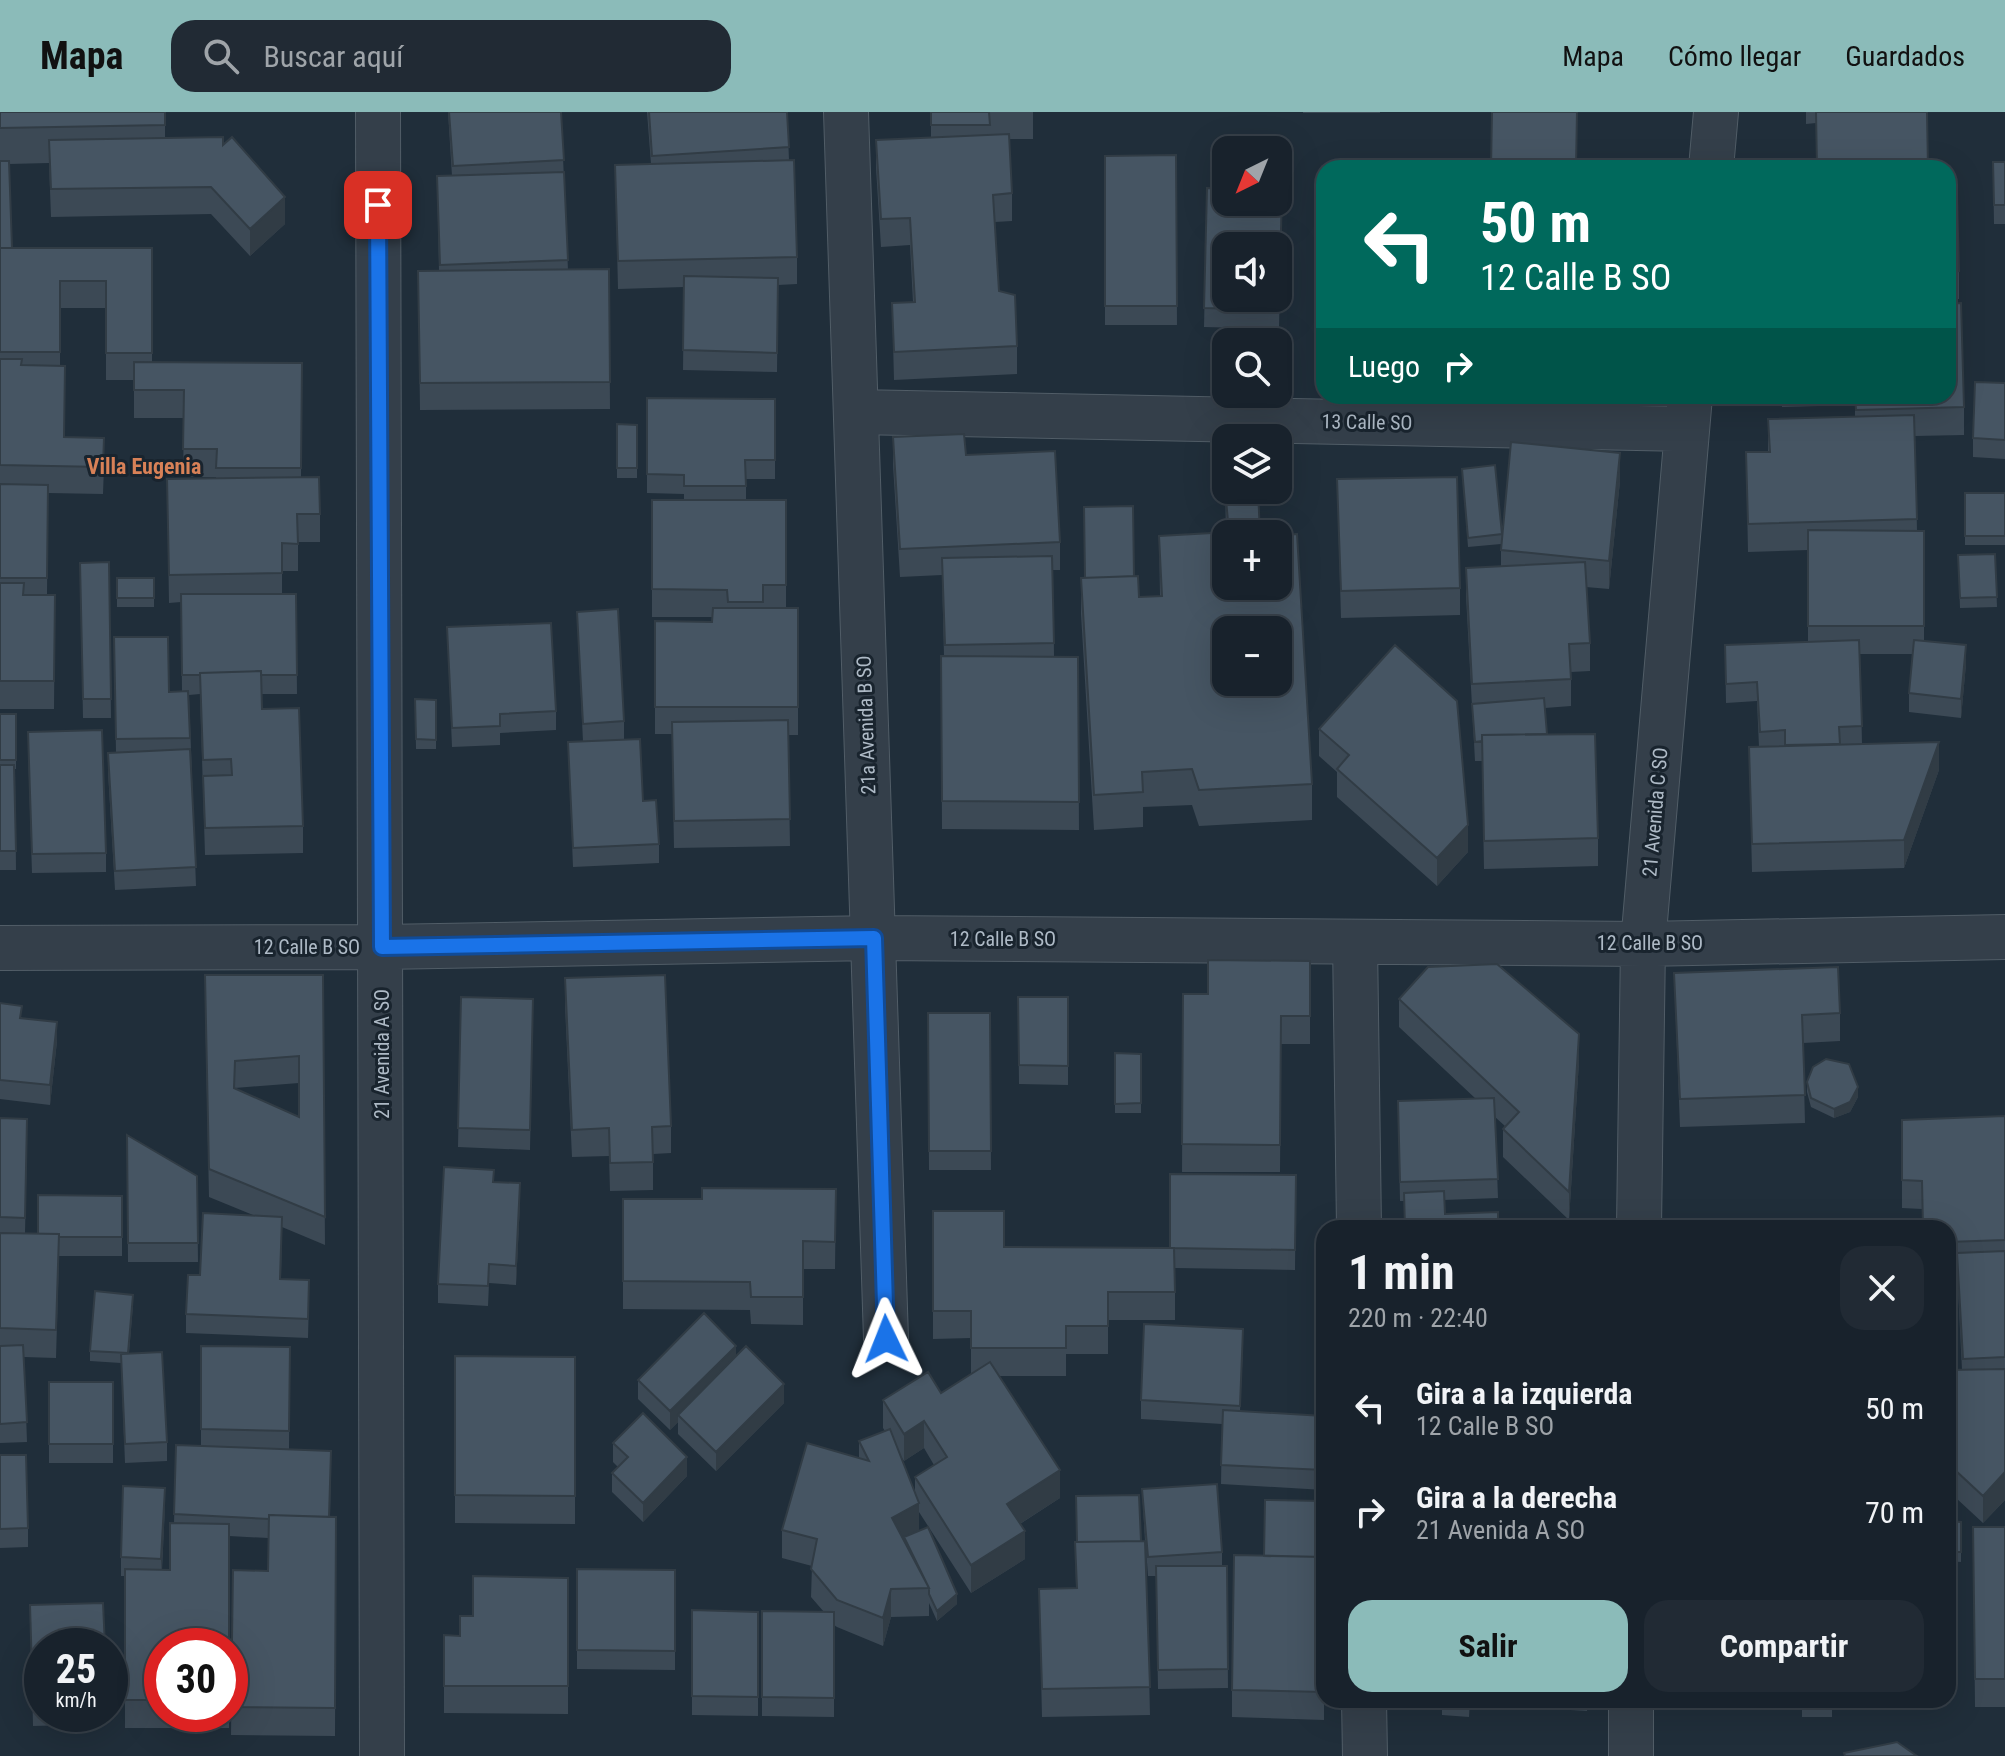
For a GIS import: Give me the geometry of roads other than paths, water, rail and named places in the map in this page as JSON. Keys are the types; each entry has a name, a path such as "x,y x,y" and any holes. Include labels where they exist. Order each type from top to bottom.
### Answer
{"street":[{"name":"21 Avenida A SO","path":"378,112 382,1756"},
{"name":"21a Avenida B SO","path":"846,112 886,1339"},
{"path":"1712,160 1716,112"},
{"name":"13 Calle SO","path":"856,412 1688,412"},
{"name":"21 Avenida C SO","path":"1639,1220 1643,944 1688,412"},
{"name":"12 Calle B SO","path":"0,948 382,947 874,938 1643,944 2005,937"},
{"path":"1355,942 1359,1220"},
{"path":"1364,1708 1365,1756"},
{"path":"1631,1708 1631,1756"}],"district":[{"name":"Villa Eugenia","path":"144,466"}]}
